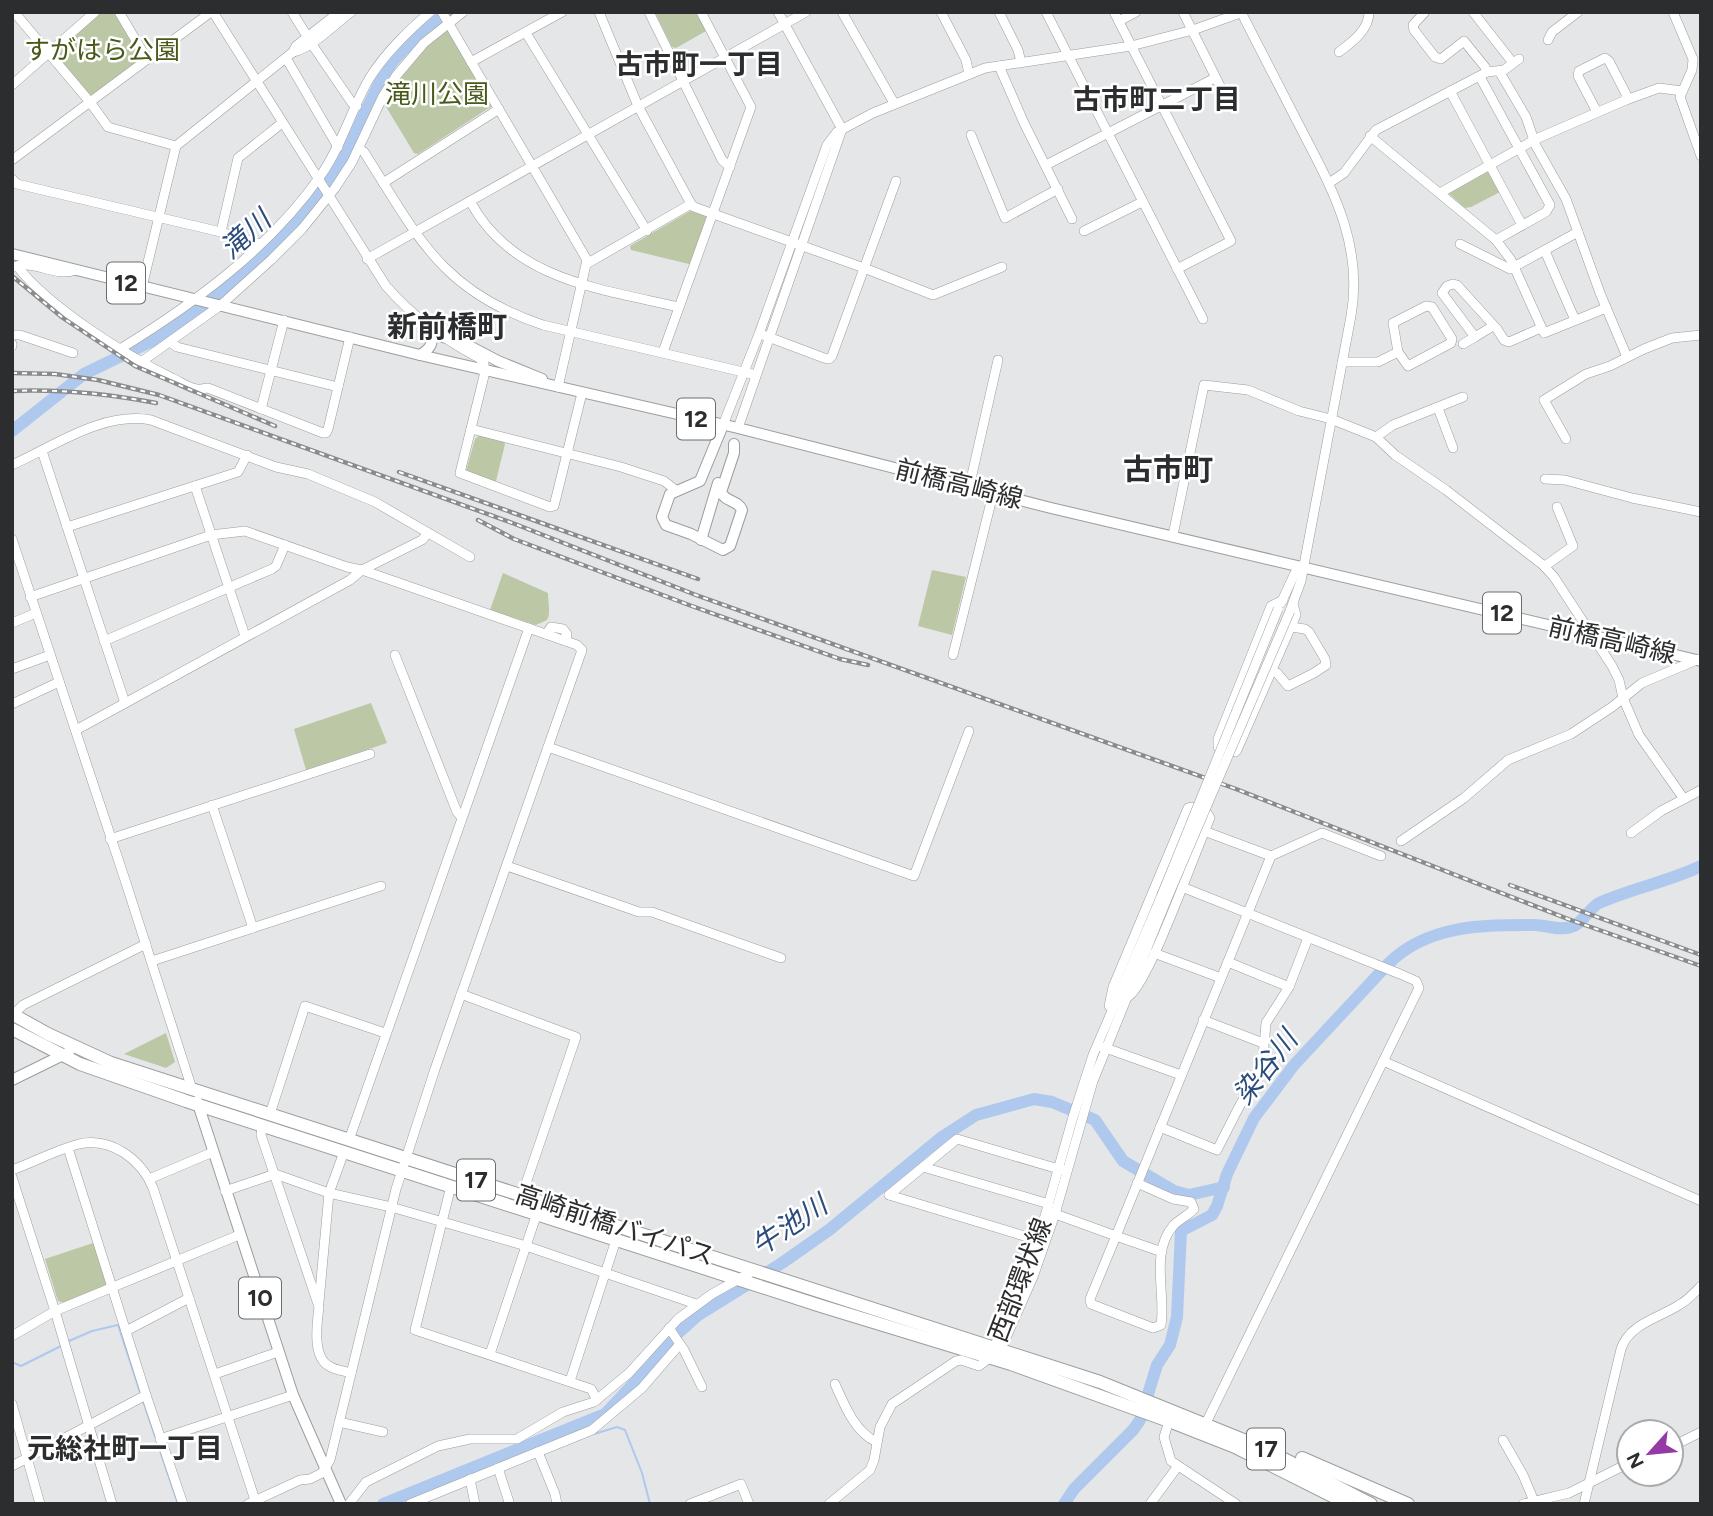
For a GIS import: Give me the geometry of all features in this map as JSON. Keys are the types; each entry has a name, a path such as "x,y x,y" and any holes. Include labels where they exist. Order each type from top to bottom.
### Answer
{"highway":[{"name":"高崎前橋バイパス","path":"13,1014 111,1063 270,1114 403,1171 760,1286 995,1351"},
{"name":"高崎前橋バイパス","path":"12,1029 62,1056 113,1077 262,1126 407,1157 757,1270 995,1351 1154,1409 1206,1423 1308,1469 1371,1504"},
{"name":"高崎前橋バイパス","path":"1154,1409 1169,1421 1235,1447 1348,1504"},
{"path":"1261,1447 1289,1452 1408,1504"},
{"path":"1308,1469 1336,1477 1394,1504"},
{"path":"1329,1493 1338,1504"}],"main road":[{"name":"12","path":"12,252 142,287 219,304"},
{"name":"前橋高崎線","path":"219,304 420,355 738,428 993,494 1700,660"},
{"path":"420,355 432,343 431,330"},
{"path":"442,337 456,339 554,386"},
{"path":"723,425 704,476 695,485 677,491 668,498 663,522 720,550 727,549 742,514 739,505 725,498 721,492 734,453 734,444"},
{"path":"701,540 738,428"},
{"path":"12,1080 62,1056 74,1046"},
{"name":"10","path":"191,1088 199,1105 293,1395 341,1504"}],"street":[{"path":"14,12 111,129 176,146"},
{"path":"12,85 96,12"},
{"path":"119,12 147,60"},
{"path":"12,160 212,12 367,259 398,300 431,330 484,363 460,473 550,507 555,504 582,393"},
{"path":"292,12 352,103 357,106"},
{"path":"309,40 339,12"},
{"path":"142,287 176,146 290,55 296,46 351,12"},
{"path":"121,349 197,299 260,244 318,180 338,147 369,80 388,54 412,27 430,12"},
{"path":"442,12 588,263 572,331 554,386"},
{"path":"138,360 170,342 271,260 328,196 360,149 377,107 396,76 424,43 463,12"},
{"path":"471,62 562,12"},
{"path":"599,12 638,106 691,204 933,295 1002,267"},
{"path":"649,12 722,160 730,167"},
{"path":"663,352 751,107 701,12"},
{"path":"778,12 842,129"},
{"path":"367,259 806,12"},
{"path":"842,12 894,103"},
{"path":"941,12 966,60 969,74"},
{"path":"999,12 1021,62"},
{"path":"1046,12 1203,319"},
{"path":"1136,12 1116,17 1231,241 1177,269"},
{"path":"1183,12 1227,102"},
{"path":"723,425 763,335 797,243 827,145 834,135 894,103 969,74 1021,62 1131,46 1192,30 1242,12 1341,210 1352,258 1353,306 1301,581 1292,608 1111,1011 1101,1046"},
{"path":"1339,52 1362,32 1369,21 1369,12"},
{"path":"1424,12 1413,25 1414,30 1435,57 1441,59 1464,41 1485,66 1483,75 1550,205 1546,212 1496,240"},
{"path":"1329,183 1344,173 1376,130 1450,90 1499,71 1516,61 1473,12"},
{"path":"1548,40 1552,32 1578,12"},
{"path":"1673,12 1693,59 1692,70 1682,91 1681,100 1701,156"},
{"path":"526,33 647,231"},
{"path":"290,55 338,147"},
{"path":"1597,112 1578,76 1579,71 1605,58 1626,94 1626,100"},
{"path":"999,66 1072,219"},
{"path":"1499,71 1526,117 1536,139 1536,146 1566,199 1627,357"},
{"path":"1046,165 1215,78"},
{"path":"1440,193 1536,139 1597,112 1658,88 1682,91"},
{"path":"1450,90 1522,225"},
{"path":"383,183 499,109"},
{"path":"221,232 238,158 282,123"},
{"path":"971,135 1005,218 1058,189"},
{"path":"1370,136 1496,240 1508,255 1541,328 1546,333 1606,308"},
{"path":"360,149 414,232 434,257 456,279 484,300 518,316 572,331 756,375"},
{"path":"12,179 17,184 159,216 260,244"},
{"path":"763,335 829,359 832,356 896,181"},
{"path":"470,201 488,228 515,253 546,273 583,285 679,307"},
{"path":"1084,231 1142,202"},
{"path":"588,263 691,204"},
{"path":"1460,244 1503,267 1514,267 1578,232"},
{"path":"1545,251 1576,320"},
{"path":"15,267 26,264 64,273 77,270"},
{"path":"15,267 63,308 138,360 196,389 208,388 326,433 351,337"},
{"path":"1475,337 1443,293 1447,286 1457,285 1504,340 1509,342 1541,328"},
{"path":"1426,306 1432,307 1452,339 1451,344 1408,366 1398,352 1393,323 1426,306"},
{"path":"261,409 284,320"},
{"path":"1463,344 1493,326"},
{"path":"12,335 20,335 74,353"},
{"path":"738,428 756,375 763,335"},
{"path":"1566,439 1544,400 1591,371 1610,366 1672,338 1701,335"},
{"path":"170,342 177,347 338,387"},
{"path":"1342,362 1378,362 1398,352"},
{"path":"969,488 998,360"},
{"path":"1173,535 1204,386 1248,390 1299,411 1331,419 1376,437 1395,455 1446,490 1545,566 1619,680 1623,698 1642,741 1684,799"},
{"path":"1376,437 1392,425 1463,397"},
{"path":"1438,408 1453,448"},
{"path":"12,465 79,433 119,420 132,418 157,422 276,467 308,474 375,502 470,556"},
{"path":"471,429 664,481 677,491"},
{"path":"42,451 125,703"},
{"path":"67,527 238,472 247,456"},
{"path":"1545,479 1565,480 1632,498 1701,512"},
{"path":"195,486 245,636"},
{"path":"953,655 993,494"},
{"path":"1545,566 1573,546 1557,507"},
{"path":"12,1170 84,1143 111,1146 134,1160 149,1178 215,1374 251,1502 300,1480 310,1479 326,1469 391,1207 461,994 582,652 579,646 566,641 245,531 211,536 30,597"},
{"path":"76,730 350,580 362,570 422,540 428,533"},
{"path":"12,539 152,961 191,1088"},
{"path":"104,641 272,569 285,545"},
{"path":"1101,1046 1127,997 1280,605 1295,573 1303,566"},
{"path":"1280,605 1271,606 1217,739 1218,747 1232,752 1237,750 1291,627 1296,612 1292,608"},
{"path":"12,623 36,613"},
{"path":"1272,670 1278,673 1288,686 1326,665 1309,632 1291,627"},
{"path":"351,1373 327,1366 320,1356 317,1327 330,1193 529,628"},
{"path":"12,669 50,655"},
{"path":"395,655 457,813 461,817"},
{"path":"1401,841 1452,807 1508,760 1572,734 1650,679 1700,660"},
{"path":"12,704 59,682"},
{"path":"548,747 914,876 969,731"},
{"path":"110,839 370,754"},
{"path":"1632,833 1701,790"},
{"path":"212,805 253,928"},
{"path":"1111,1011 1109,1005 1114,987 1190,807 1209,814 1210,818 1154,953 1137,988 1127,997"},
{"path":"1204,831 1271,856"},
{"path":"1138,1181 1173,1199 1191,1202 1194,1206 1193,1211 1171,1228 1162,1252 1161,1325 1153,1328 1090,1303 1116,1236 1138,1181 1181,1076 1203,1020 1271,856 1322,833 1381,856"},
{"path":"507,866 639,912 652,912 781,958"},
{"path":"152,961 381,886"},
{"path":"1182,887 1400,974 1416,981 1419,988 1206,1423"},
{"path":"1160,1127 1217,1150 1262,1070 1266,1023 1289,988 1308,938"},
{"path":"13,1014 23,1005 146,944"},
{"path":"1154,953 1221,978"},
{"path":"1228,962 1289,988"},
{"path":"461,994 576,1037 522,1195"},
{"path":"270,1114 305,1006 385,1033"},
{"path":"1203,1020 1264,1043"},
{"path":"1101,1046 1181,1076"},
{"name":"西部環状線","path":"995,1351 1041,1241 1076,1118 1101,1046"},
{"path":"1383,1061 1701,1201"},
{"path":"262,1126 261,1135 319,1307"},
{"path":"1041,1241 888,1195 957,1139 1063,1170"},
{"path":"68,1148 183,1504"},
{"path":"149,1178 213,1152"},
{"path":"923,1167 1162,1252"},
{"path":"225,1191 275,1174 330,1193 391,1207 526,1246 696,1304"},
{"path":"12,1177 112,1504"},
{"path":"451,1186 415,1330 591,1389 597,1400"},
{"path":"490,1354 537,1213"},
{"path":"12,1336 55,1311 239,1235"},
{"path":"570,1381 616,1240"},
{"path":"349,1504 366,1482 438,1446 470,1439 517,1439 563,1412 597,1400 638,1364 669,1328 696,1304 757,1270"},
{"path":"1584,1504 1621,1349 1627,1336 1634,1329 1680,1305 1701,1286"},
{"path":"126,1331 189,1298"},
{"path":"669,1328 680,1343 702,1387"},
{"path":"410,1504 599,1426 642,1388 680,1343"},
{"path":"829,1504 866,1475 874,1460 884,1416 896,1401 956,1361 979,1366 995,1351"},
{"path":"215,1374 278,1352"},
{"path":"835,1384 854,1421 877,1442"},
{"path":"12,1466 146,1395"},
{"path":"160,1439 293,1395"},
{"path":"12,1404 40,1504"},
{"path":"1169,1421 1164,1435 1169,1458 1236,1504"},
{"path":"339,1422 383,1432"},
{"path":"1685,1440 1701,1432"},
{"path":"1503,1440 1534,1501"},
{"path":"538,1452 557,1504"},
{"path":"1150,1504 1178,1466"},
{"path":"498,1468 509,1502"},
{"path":"1523,1504 1569,1493 1615,1470"},
{"path":"470,1479 475,1504"},
{"path":"690,1504 741,1484 749,1504"}],"green space":[{"name":"すがはら公園","path":"99,12 114,12 141,55 140,59 90,96 56,54 57,50"},
{"path":"655,12 699,12 707,27 706,31 676,48 672,47"},
{"name":"滝川公園","path":"447,29 492,106 418,154 414,153 385,105 385,98 412,58"},
{"path":"1487,169 1500,192 1465,208 1448,193"},
{"path":"690,211 706,216 707,219 693,262 689,264 631,250 630,246"},
{"path":"480,435 503,441 505,444 494,483 466,471 475,439"},
{"path":"932,570 966,577 952,635 918,626"},
{"path":"503,573 548,593 547,620 536,625 490,610"},
{"path":"371,703 387,743 306,770 294,729"},
{"path":"166,1033 175,1062 166,1068 124,1054"},
{"path":"93,1243 97,1245 108,1281 106,1285 64,1303 58,1301 45,1259"}],"waterway":[{"name":"滝川","path":"12,431 84,374 158,338 247,270 287,231 340,164 393,61 413,40 448,12"},
{"name":"染谷川","path":"1064,1504 1074,1489 1140,1420 1157,1365 1170,1345 1177,1317 1181,1231 1212,1215 1227,1174 1254,1118 1294,1065 1388,964 1420,941 1456,930 1514,925 1571,927 1579,923 1599,903 1701,866"},
{"name":"牛池川","path":"383,1504 605,1414 652,1364 667,1343 697,1316 829,1230 942,1137 976,1115 1034,1099 1052,1102 1095,1120 1123,1161 1174,1191 1189,1195 1224,1187"},
{"path":"69,1341 92,1331 118,1325 140,1392"},
{"path":"12,1362 21,1366 61,1346"},
{"path":"143,1401 178,1504"},
{"path":"594,1434 617,1427 625,1430 642,1473 650,1504"}],"railway":[{"path":"12,276 63,318 135,366 275,426"},
{"path":"12,373 55,374 98,380 159,395 515,524 696,595 1236,789 1568,919 1701,966"},
{"path":"12,391 84,393 156,403"},
{"path":"399,472 698,579"},
{"path":"478,520 514,539 689,605 840,659 868,665"},
{"path":"1510,885 1701,955"}],"district":[{"name":"古市町一丁目","path":"699,64"},
{"name":"古市町二丁目","path":"1157,99"},
{"name":"新前橋町","path":"447,327"},
{"name":"古市町","path":"1168,470"},
{"name":"元総社町一丁目","path":"125,1448"}]}
